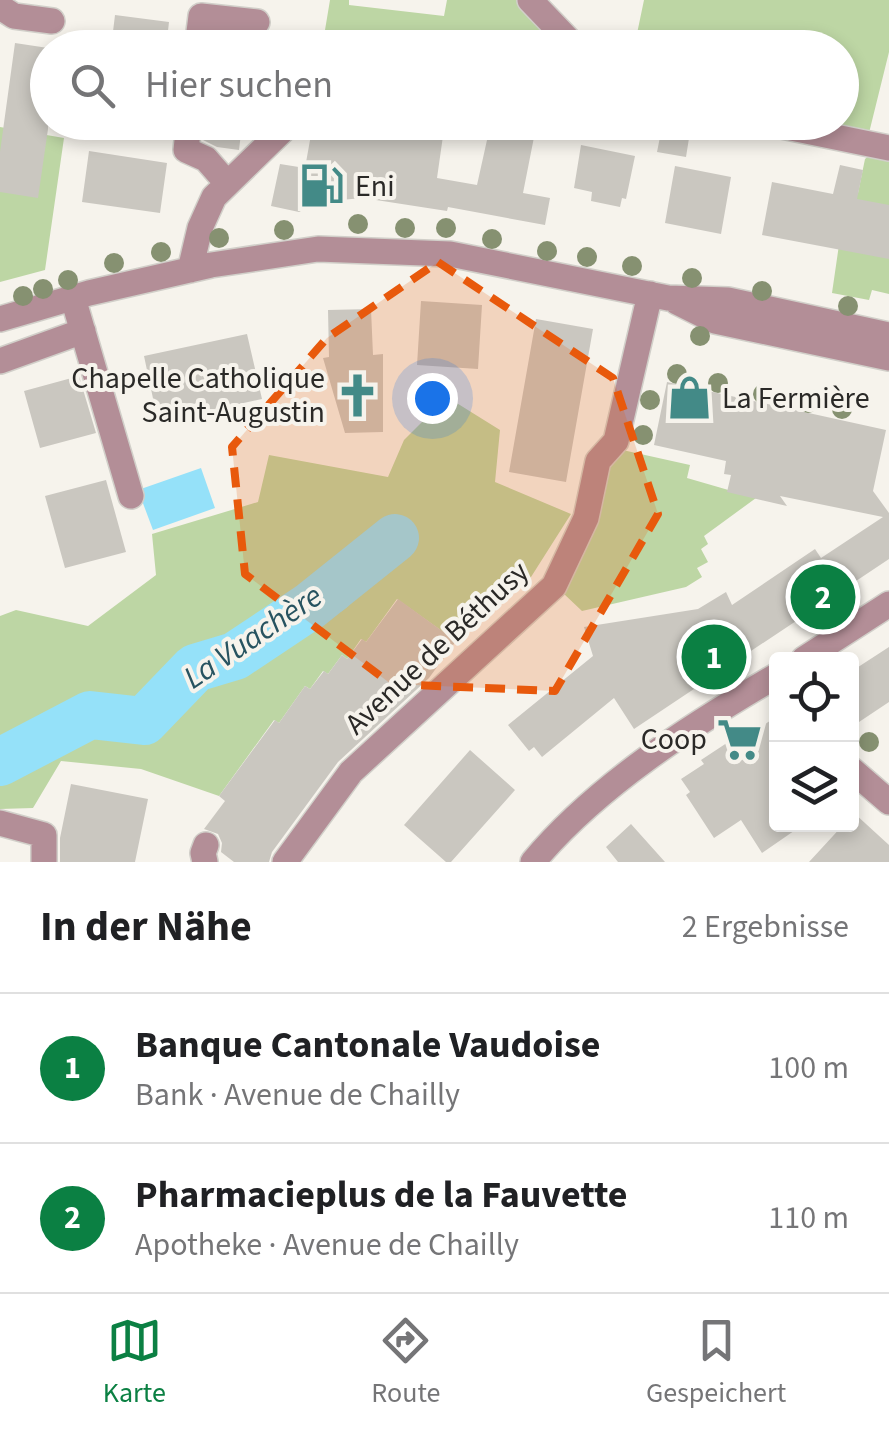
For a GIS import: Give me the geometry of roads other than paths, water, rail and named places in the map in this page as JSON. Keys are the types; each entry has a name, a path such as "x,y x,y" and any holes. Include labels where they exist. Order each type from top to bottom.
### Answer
{"street":[{"path":"530,0 559,30"},
{"path":"0,7 14,16 52,21"},
{"path":"199,30 201,16 257,22"},
{"path":"187,140 186,150 206,159 227,183"},
{"path":"190,270 200,228 214,197 273,140"},
{"path":"850,140 889,148"},
{"path":"0,319 190,270 318,248 444,253 659,296 720,299 889,334"},
{"path":"659,296 715,321 889,358"},
{"name":"Avenue de Béthusy","path":"285,862 352,772 554,586 586,518 598,461 616,441 659,296"},
{"path":"73,298 132,496"},
{"path":"0,361 83,331"},
{"path":"816,652 889,604"},
{"path":"533,862 594,800 714,712 769,680"},
{"path":"859,776 889,802"},
{"path":"0,823 44,835 44,862"}],"water":[{"path":"201,468 215,508 153,530 138,490"},
{"name":"La Vuachère","path":"355,551 367,562 350,605 332,614 310,606 321,571"}],"waterway":[{"name":"La Vuachère","path":"0,762 90,715 144,721 195,668 235,656 310,606 395,538"}],"place":[{"name":"Eni","path":"322,186"},
{"name":"Chapelle Catholique Saint-Augustin","path":"358,395"},
{"name":"La Fermière","path":"689,398"},
{"name":"Pharmacieplus de la Fauvette","path":"823,597"},
{"name":"Banque Cantonale Vaudoise","path":"714,657"},
{"name":"Coop","path":"740,739"}]}
